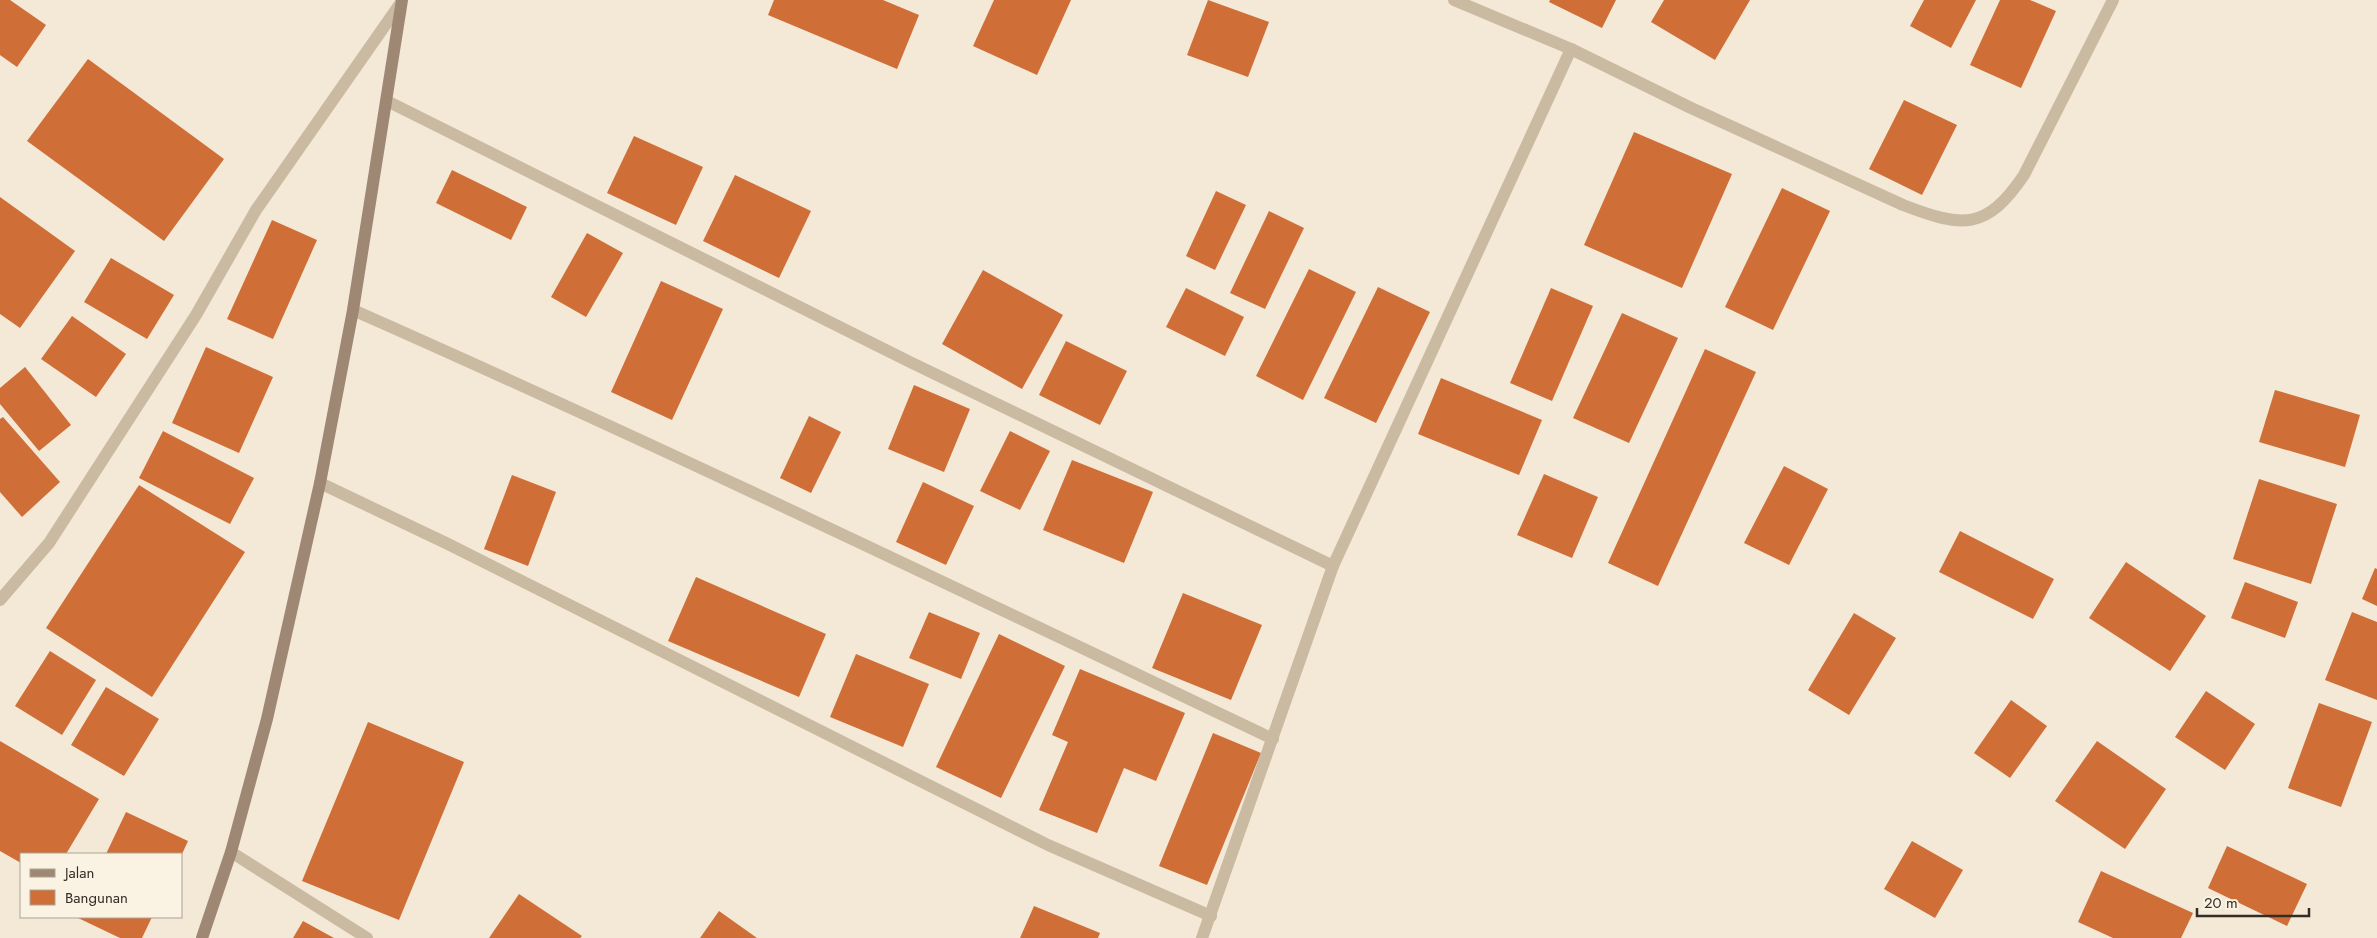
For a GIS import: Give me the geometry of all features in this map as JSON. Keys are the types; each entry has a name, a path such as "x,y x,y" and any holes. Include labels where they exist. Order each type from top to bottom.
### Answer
{"street":[{"path":"1454,0 1571,49 1689,108 1903,205 1936,218 1959,221 1987,215 2007,200 2024,175 2113,0"},
{"path":"202,938 231,852 267,719 320,483 353,310 401,2"},
{"path":"0,600 54,535 196,315 256,210 401,2"},
{"path":"1202,938 1333,566 1571,49"},
{"path":"387,101 910,362 1333,566"},
{"path":"353,310 789,509 1273,739"},
{"path":"320,483 448,544 1048,845 1211,916"},
{"path":"231,852 367,938"}],"building":[{"path":"0,0 10,0 46,25 17,67 0,55"},
{"path":"774,0 883,0 919,15 897,69 768,15"},
{"path":"994,0 1071,0 1037,75 973,46"},
{"path":"1208,0 1269,22 1248,77 1187,55"},
{"path":"1550,0 1616,0 1602,28 1549,2"},
{"path":"1664,0 1750,0 1715,60 1651,22"},
{"path":"1924,0 1976,0 1951,48 1910,26"},
{"path":"2000,0 2030,0 2056,11 2021,88 1970,65"},
{"path":"88,59 224,159 164,241 27,141"},
{"path":"1904,100 1957,125 1922,195 1869,169"},
{"path":"1634,132 1732,174 1682,288 1584,245"},
{"path":"634,136 703,167 676,225 607,193"},
{"path":"452,170 527,207 511,240 436,203"},
{"path":"735,175 811,211 779,278 703,241"},
{"path":"1782,188 1830,211 1773,330 1725,307"},
{"path":"1216,191 1246,205 1215,270 1186,256"},
{"path":"0,197 75,251 20,328 0,314"},
{"path":"1269,211 1304,228 1265,309 1230,293"},
{"path":"272,220 317,240 273,339 227,319"},
{"path":"587,233 623,253 586,317 551,297"},
{"path":"111,258 174,295 147,339 84,302"},
{"path":"1309,269 1356,292 1303,400 1256,376"},
{"path":"983,270 1063,315 1022,389 942,344"},
{"path":"661,281 723,309 672,420 611,392"},
{"path":"1378,287 1430,312 1376,423 1324,398"},
{"path":"1186,288 1244,317 1225,356 1166,327"},
{"path":"1551,288 1593,306 1552,401 1510,383"},
{"path":"1622,313 1678,338 1629,443 1573,418"},
{"path":"72,316 126,354 96,397 41,359"},
{"path":"1066,341 1127,371 1100,425 1039,395"},
{"path":"206,347 273,377 239,453 172,423"},
{"path":"1705,349 1756,372 1658,586 1608,563"},
{"path":"25,367 71,425 39,451 0,404 0,388"},
{"path":"1441,378 1542,420 1519,475 1418,434"},
{"path":"914,385 970,409 944,472 888,449"},
{"path":"2275,390 2360,415 2345,467 2259,442"},
{"path":"809,416 841,432 811,493 780,478"},
{"path":"3,417 60,482 22,517 0,492 0,419"},
{"path":"163,431 254,478 230,524 139,478"},
{"path":"1010,431 1050,451 1020,510 980,491"},
{"path":"1072,460 1153,492 1124,563 1043,530"},
{"path":"1784,466 1828,489 1789,565 1744,543"},
{"path":"1544,474 1598,497 1572,558 1517,535"},
{"path":"512,475 556,492 528,566 484,549"},
{"path":"2259,479 2337,504 2311,584 2233,559"},
{"path":"923,482 974,506 946,565 896,542"},
{"path":"139,485 245,552 152,697 46,628"},
{"path":"1960,531 2054,579 2033,619 1939,572"},
{"path":"2126,562 2206,616 2170,671 2089,618"},
{"path":"2375,568 2377,569 2377,606 2362,599"},
{"path":"696,577 826,634 799,697 668,641"},
{"path":"2245,582 2298,602 2285,638 2231,618"},
{"path":"1183,593 1262,625 1231,700 1152,668"},
{"path":"929,612 980,633 961,679 909,658"},
{"path":"2352,612 2377,622 2377,700 2325,680"},
{"path":"1854,613 1896,638 1849,715 1808,690"},
{"path":"999,634 1065,666 1001,798 936,767"},
{"path":"50,651 96,680 62,735 15,706"},
{"path":"856,654 929,684 903,747 830,717"},
{"path":"1080,669 1185,713 1156,781 1124,768 1097,833 1039,810 1068,742 1052,735"},
{"path":"106,687 159,719 124,776 71,745"},
{"path":"2206,691 2255,724 2225,770 2175,737"},
{"path":"2011,700 2047,726 2010,778 1974,753"},
{"path":"2319,703 2372,722 2341,807 2288,788"},
{"path":"368,722 464,762 399,920 302,881"},
{"path":"1213,733 1261,753 1207,885 1159,866"},
{"path":"0,741 99,799 67,853 20,853 20,862 0,851"},
{"path":"2097,741 2166,789 2125,849 2055,801"},
{"path":"126,812 188,841 182,854 106,853"},
{"path":"1912,841 1963,870 1935,918 1884,889"},
{"path":"2227,846 2307,884 2287,926 2208,888"},
{"path":"2101,871 2193,913 2181,938 2113,938 2078,922"},
{"path":"519,894 582,936 580,938 489,938"},
{"path":"1034,906 1100,933 1098,938 1020,938"},
{"path":"719,911 757,938 700,938"},
{"path":"78,918 152,918 142,938 120,938"},
{"path":"303,921 334,938 293,938"}]}
